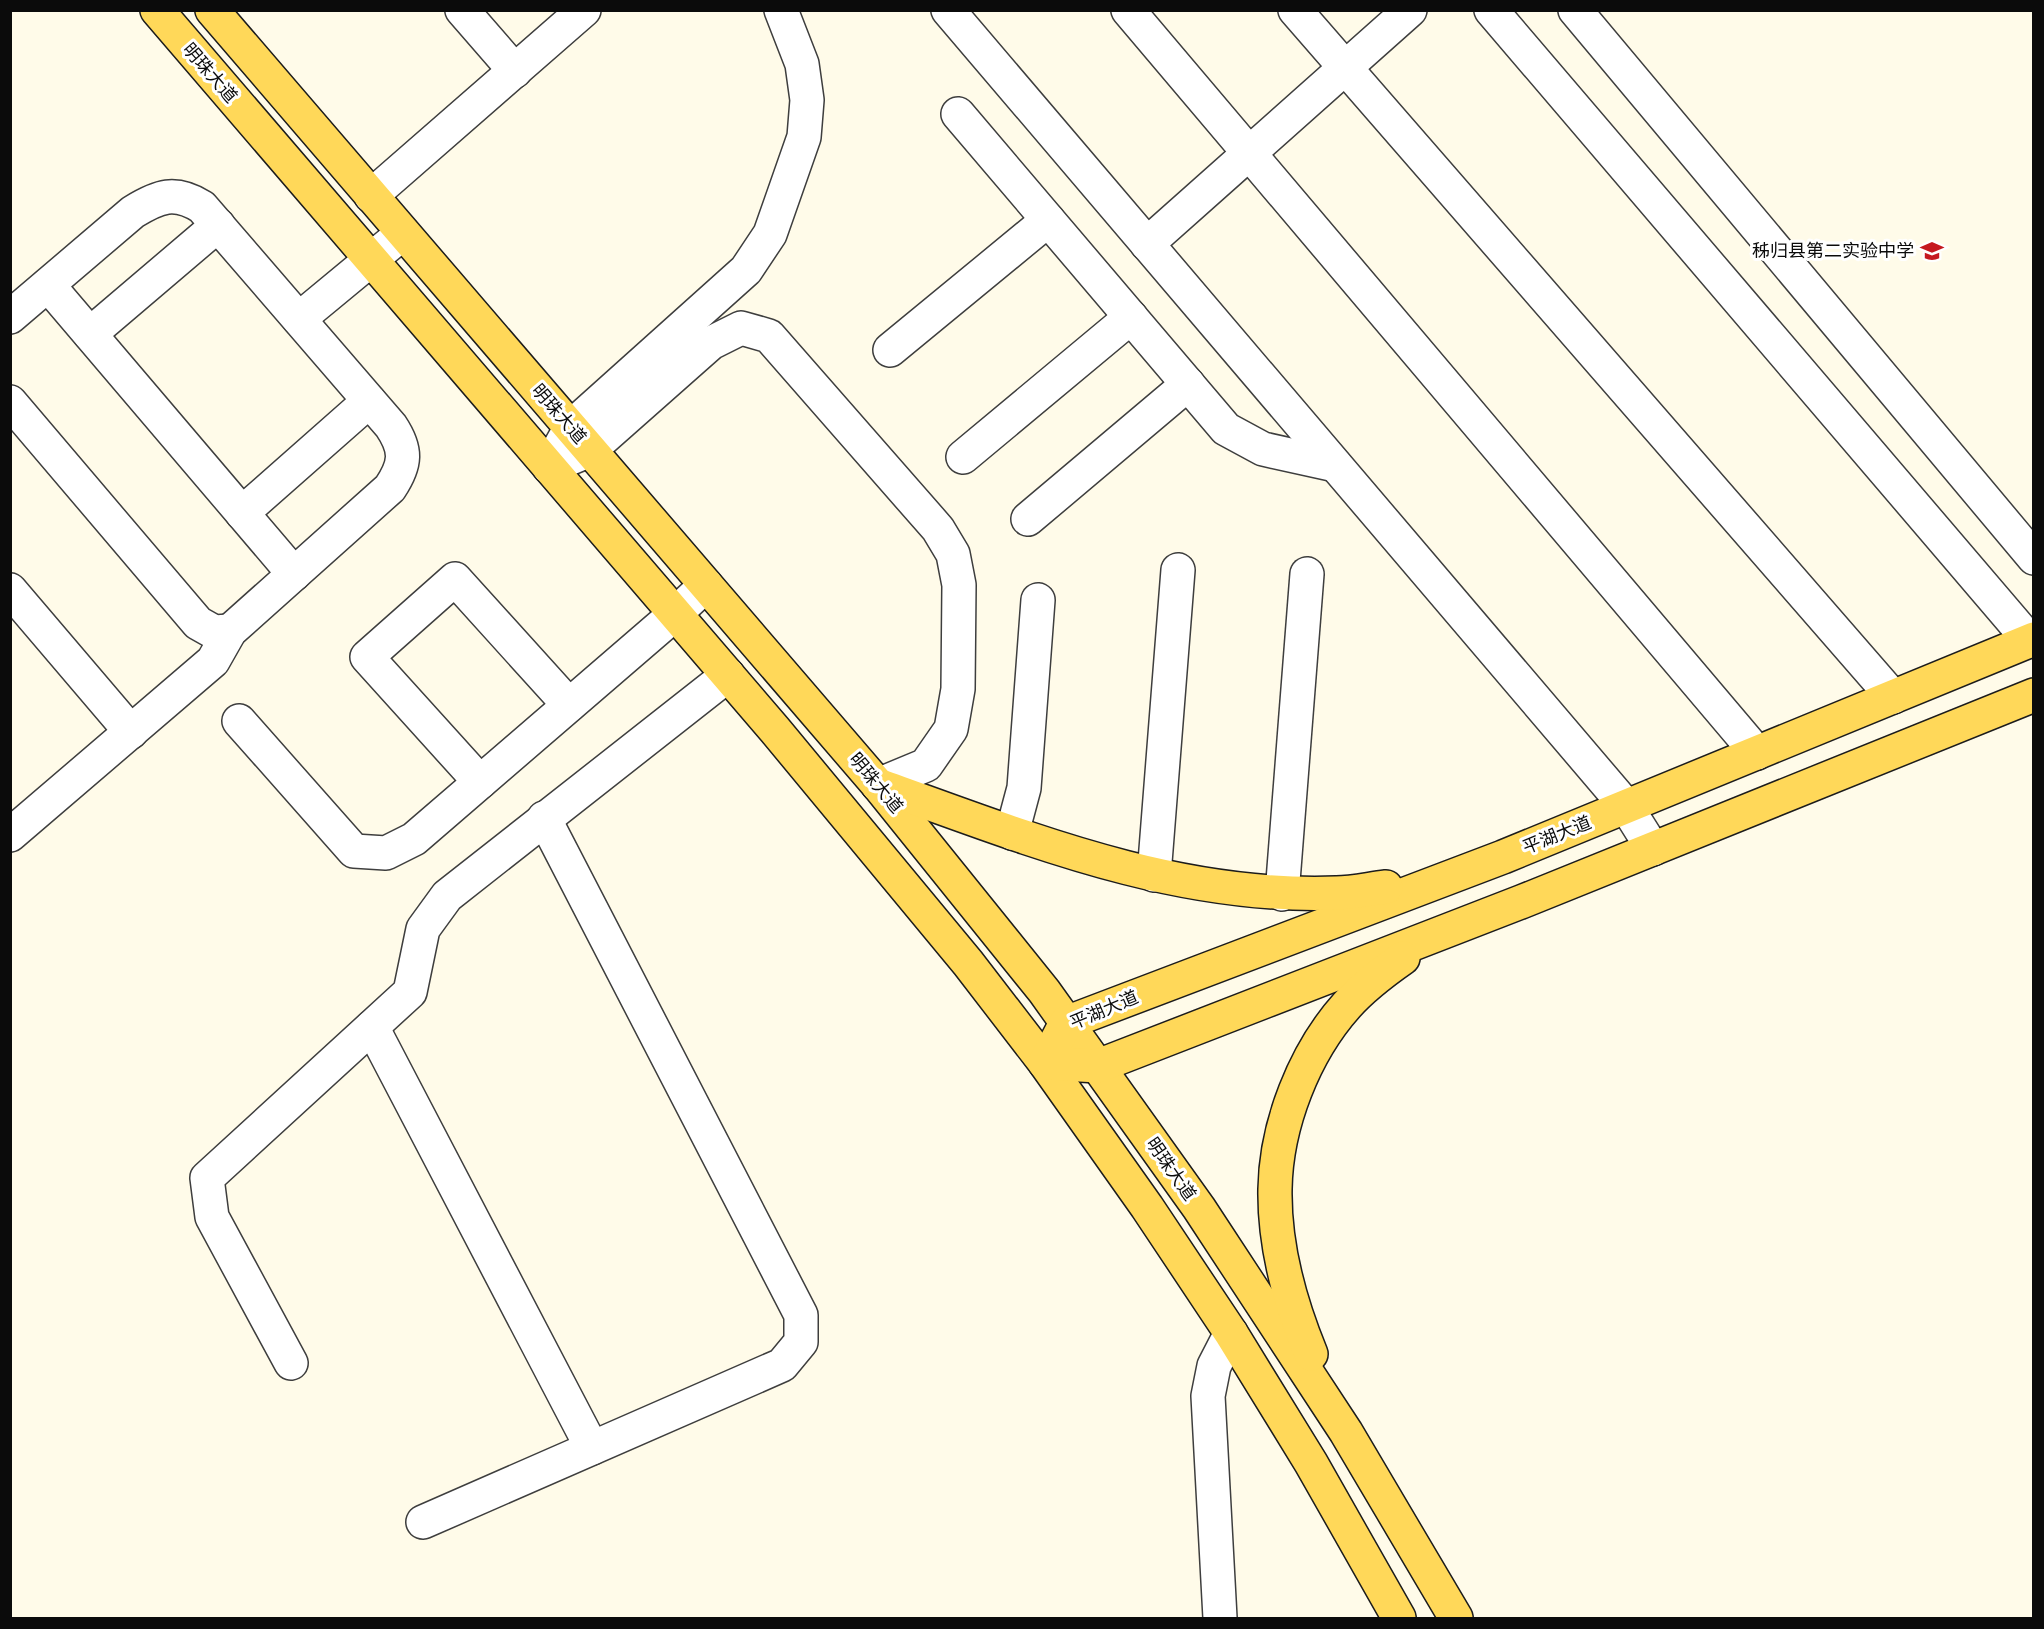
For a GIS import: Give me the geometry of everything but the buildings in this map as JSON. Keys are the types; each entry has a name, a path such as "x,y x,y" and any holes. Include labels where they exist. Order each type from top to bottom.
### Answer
{"main road":[{"name":"明珠大道","path":"157,10 728,675 960,954 1045,1063 1147,1207 1231,1333 1311,1463 1400,1618"},
{"name":"明珠大道","path":"212,10 878,784 1044,991 1198,1208 1346,1432 1456,1618"},
{"name":"平湖大道","path":"1045,1063 1066,1023 1503,857 2032,640"},
{"path":"1045,1063 1098,1066 1521,902 2034,694"},
{"path":"878,784 1012,833 1108,864 1227,889 1282,894 1338,893 1394,886 1450,874 1503,857"},
{"path":"1346,1432 1310,1351 1295,1311 1284,1270 1275,1189 1280,1147 1290,1107 1305,1070 1324,1036 1347,1005 1376,978 1410,952 1521,902"}],"street":[{"path":"462,10 515,71"},
{"path":"371,196 584,10"},
{"path":"549,467 580,439 746,270 770,234 804,137 807,100 802,64 781,10"},
{"path":"948,10 1626,807 1653,849"},
{"path":"1128,10 1757,753"},
{"path":"1295,10 1893,697"},
{"path":"1147,244 1410,10"},
{"path":"1491,10 2032,640"},
{"path":"1575,10 2034,558"},
{"path":"958,114 1226,429 1263,449 1335,465"},
{"path":"10,317 133,212 150,202 170,196 188,198 202,207 391,426 399,439 404,455 400,473 390,488 230,631 213,661 10,835"},
{"path":"890,350 1048,220"},
{"path":"90,334 218,225"},
{"path":"299,319 403,233"},
{"path":"48,285 294,574"},
{"path":"963,457 1131,317"},
{"path":"580,439 711,343 741,328 770,336 938,529 952,554 959,585 958,689 951,729 926,765 878,784"},
{"path":"1028,519 1188,384"},
{"path":"242,513 369,401"},
{"path":"10,402 198,623 214,632 230,631"},
{"path":"1154,875 1178,570"},
{"path":"1282,894 1307,574"},
{"path":"480,782 367,657 455,579 569,705"},
{"path":"239,721 354,851 386,853 414,839 706,585"},
{"path":"10,590 131,732"},
{"path":"1012,833 1024,788 1038,600"},
{"path":"291,1363 212,1217 207,1178 410,992 423,929 447,896 728,675"},
{"path":"423,1522 782,1365 801,1342 801,1315 544,818"},
{"path":"372,1027 592,1448"},
{"path":"1220,1618 1208,1396 1214,1366 1231,1333"}],"place":[{"name":"秭归县第二实验中学","path":"1932,251"}]}
